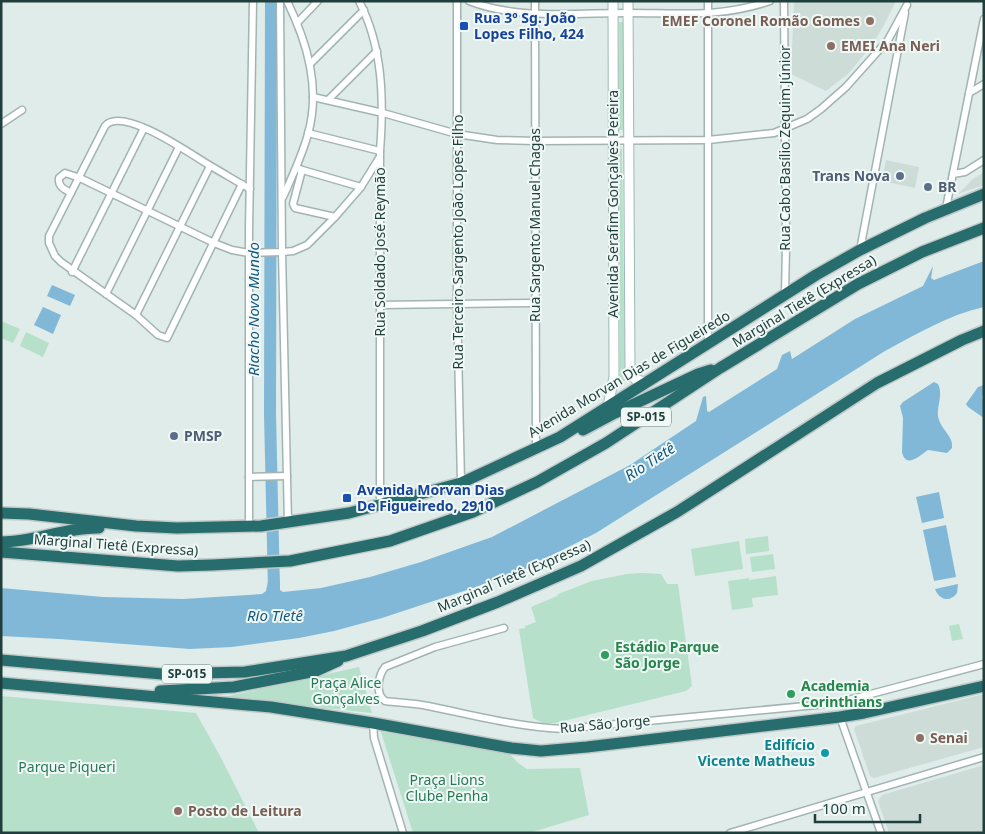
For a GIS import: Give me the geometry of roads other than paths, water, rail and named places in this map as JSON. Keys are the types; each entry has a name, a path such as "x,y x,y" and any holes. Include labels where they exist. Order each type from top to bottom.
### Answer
{"highway":[{"name":"Avenida Morvan Dias de Figueiredo","path":"1,513 176,528 262,526 349,513 461,483 560,437 708,345 785,294 860,250 946,208 984,194"},
{"name":"Marginal Tietê (Expressa)","path":"1,552 178,566 259,564 290,561 390,541 473,512 537,482 606,443 720,368 858,284 922,252 984,228"},
{"name":"Marginal Tietê (Expressa)","path":"1,660 162,674 245,672 346,656 422,631 498,602 581,566 677,512 877,382 984,331"},
{"path":"560,437 567,438 574,435 615,413 698,374 720,368"},
{"path":"1,542 21,541 72,529 129,528 136,526"},
{"path":"90,691 97,688 167,691 234,687 316,671 346,656"},
{"path":"1,683 271,707 373,722 511,748 541,750 587,747 840,717 984,686"}],"main road":[{"name":"Avenida Serafim Gonçalves Pereira","path":"608,406 614,377 613,1"},
{"name":"Avenida Serafim Gonçalves Pereira","path":"628,1 630,370 635,379 647,382"}],"street":[{"path":"249,526 250,189 253,1"},
{"path":"280,1 281,200 279,252 287,476 285,523"},
{"path":"287,1 297,22 310,64 313,96 308,133 293,204 295,208 335,217"},
{"path":"297,22 318,1"},
{"name":"Rua Soldado José Reymão","path":"359,1 372,30 377,51 383,113 380,154 380,506"},
{"name":"Rua Terceiro Sargento João Lopes Filho","path":"457,1 457,303 461,483"},
{"path":"469,1 493,9 535,14 709,14 741,10 770,1"},
{"name":"Rua Sargento Manuel Chagas","path":"535,1 536,449"},
{"path":"708,1 708,345"},
{"name":"Rua Cabo Basílio Zequim Júnior","path":"784,1 785,294"},
{"path":"313,96 457,134 483,138 535,141 708,140 752,136 784,130 821,110 846,87 888,40 907,3"},
{"path":"860,250 907,3"},
{"path":"310,64 364,10"},
{"path":"946,208 984,19"},
{"path":"328,100 377,51"},
{"path":"969,93 984,84"},
{"path":"1,124 22,110"},
{"path":"242,184 169,336 166,338 158,335 136,315 72,272 55,256 48,238 107,124 122,122 160,135 210,166 242,184 250,189"},
{"path":"72,272 113,194 144,128"},
{"path":"71,193 61,188 59,183 59,178 64,174 72,174 214,243 250,253 293,252 307,245 335,217 361,187 380,154 308,133"},
{"path":"106,294 179,147"},
{"path":"953,174 965,172 984,160"},
{"path":"136,315 181,228 210,166"},
{"path":"281,200 299,169"},
{"path":"299,169 361,187"},
{"path":"380,305 535,303"},
{"path":"249,477 287,476"},
{"name":"Rua São Jorge","path":"504,628 435,647 386,667 380,678 379,691 382,698 386,701 425,706 482,719 544,728 564,728 837,702 984,664"},
{"path":"840,717 881,833"},
{"path":"373,722 374,738 403,833"},
{"path":"730,833 755,829 866,791 984,757"}],"water":[{"name":"Rio Tietê","path":"984,261 984,307 945,320 885,351 596,533 525,569 382,618 334,631 232,647 190,649 1,636 1,588 103,597 183,599 262,594 266,591 270,572 279,571 280,590 283,592 321,588 370,577 421,562 492,537 630,465 696,421 703,397 706,396 707,411 709,412 777,369 782,355 790,351 792,359 855,319 923,286 933,266 931,278 934,280"},
{"path":"52,285 75,295 70,306 47,296"},
{"path":"43,307 61,315 53,334 34,325"},
{"path":"934,382 940,388 939,420 950,437 952,448 947,453 928,450 913,460 906,460 902,452 903,418 900,406 903,402"},
{"path":"984,385 982,397 984,402 984,418 966,404 978,387"},
{"path":"939,492 944,518 922,523 916,497"},
{"path":"946,525 956,577 934,581 923,530"},
{"path":"958,584 957,593 948,599 939,596 935,589"}],"waterway":[{"name":"Riacho Novo Mundo","path":"271,1 270,414 274,589"}],"place":[{"name":"EMEF Coronel Romão Gomes","path":"870,21"},
{"name":"Rua 3º Sg. João Lopes Filho, 424","path":"464,26"},
{"name":"EMEI Ana Neri","path":"831,46"},
{"name":"Trans Nova","path":"900,176"},
{"name":"BR","path":"928,187"},
{"name":"PMSP","path":"174,436"},
{"name":"Avenida Morvan Dias De Figueiredo, 2910","path":"347,498"},
{"name":"Estádio Parque São Jorge","path":"605,655"},
{"name":"Academia Corinthians","path":"791,694"},
{"name":"Senai","path":"920,738"},
{"name":"Edifício Vicente Matheus","path":"825,753"},
{"name":"Posto de Leitura","path":"178,811"}],"park label":[{"name":"Praça Alice Gonçalves","path":"346,692"},
{"name":"Parque Piqueri","path":"67,767"},
{"name":"Praça Lions Clube Penha","path":"447,788"}]}
